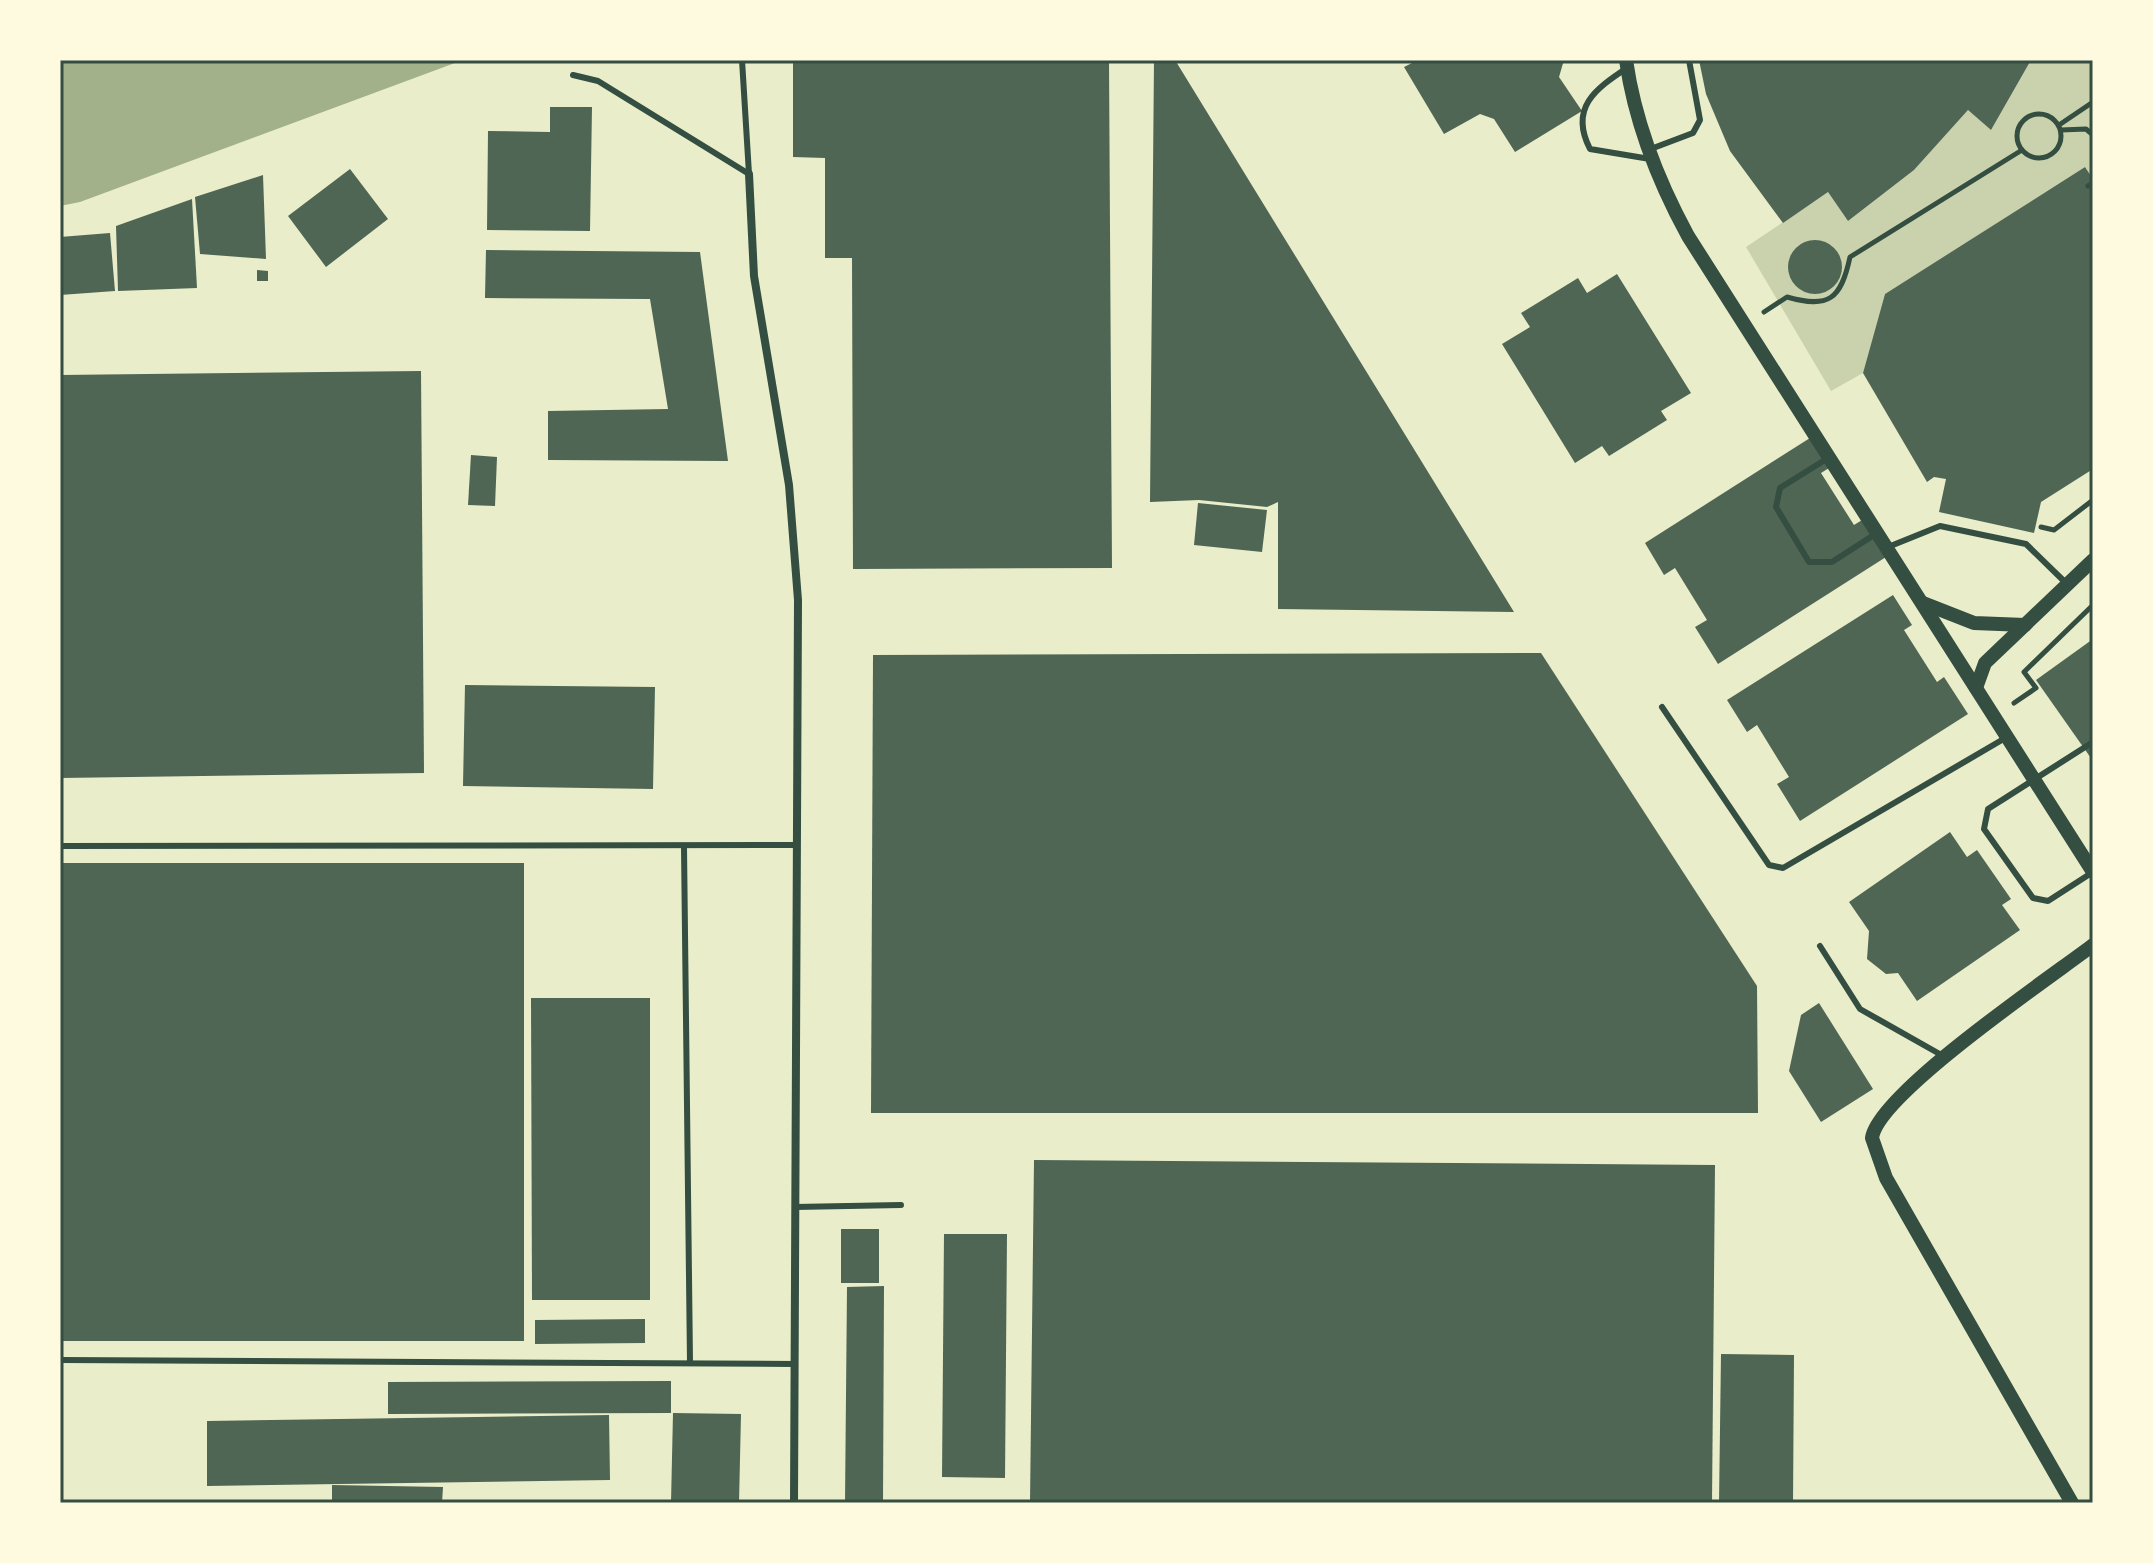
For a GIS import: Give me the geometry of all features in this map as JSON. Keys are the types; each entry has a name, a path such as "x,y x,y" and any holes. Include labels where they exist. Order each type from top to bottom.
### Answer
{"street":[{"path":"1626,64 1650,155 1688,236 2093,872"},
{"path":"749,174 754,276 789,485 798,600 794,1503"},
{"path":"1976,688 1985,663 2093,560"},
{"path":"1923,603 1974,623 2025,625"},
{"path":"2072,1503 1886,1178 1873,1145 1873,1129 1882,1116 1945,1057 2093,945"}],"lane":[{"path":"742,60 749,174"},
{"path":"1626,64 1588,100 1583,117 1584,137 1590,149 1650,155 1693,133 1700,120 1689,60"},
{"path":"573,75 598,81 749,174"},
{"path":"1829,458 1780,488 1776,507 1809,562 1832,562 1877,533"},
{"path":"1886,548 1940,526 2026,544 2067,584"},
{"path":"1662,707 1769,865 1783,868 2007,737"},
{"path":"2093,742 1988,809 1984,829 2033,898 2048,901 2093,872"},
{"path":"60,846 797,845"},
{"path":"684,847 690,1363"},
{"path":"1820,946 1860,1009 1945,1057"},
{"path":"795,1207 901,1205"},
{"path":"60,1360 795,1364"}],"path":[{"path":"2060,128 2093,102"},
{"path":"2047,115 2060,128 2061,140 2052,155 2034,158 2022,150 2017,131 2028,116 2047,115"},
{"path":"2060,128 2086,129 2093,135"},
{"path":"1746,323 1787,297 1813,304 1831,300 1845,281 1850,257 2022,150"},
{"path":"2036,526 2054,530 2093,500"},
{"path":"2036,688 2024,672 2093,605"}],"shaded area":[{"path":"60,60 463,60 80,202 60,206"},
{"path":"2031,60 2093,60 2093,179 2085,167 1885,294 1863,373 1831,391 1746,247 1828,192 1848,221 1914,170 1968,110 1991,130"}],"building":[{"path":"793,60 1109,60 1112,568 853,569 852,258 825,258 825,158 793,157"},
{"path":"1154,60 1175,60 1514,612 1278,609 1278,502 1267,507 1199,500 1150,502"},
{"path":"1418,60 1564,60 1559,77 1582,111 1515,152 1494,119 1480,114 1444,134 1404,67"},
{"path":"1699,60 2031,60 1991,130 1968,110 1914,170 1848,221 1828,192 1783,223 1730,151 1706,94"},
{"path":"550,107 592,107 590,231 487,230 488,131 550,132"},
{"path":"2085,167 2093,179 2093,469 2041,502 2034,533 1939,512 1946,479 1934,477 1927,482 1863,373 1885,294"},
{"path":"350,169 388,219 326,267 288,216"},
{"path":"263,175 266,259 200,254 195,197"},
{"path":"192,199 197,288 118,291 116,226"},
{"path":"110,233 115,291 60,295 60,237"},
{"path":"1815,240 1834,248 1842,267 1834,286 1815,294 1796,286 1788,267 1796,248"},
{"path":"486,250 700,252 728,461 548,460 548,411 668,409 650,299 485,298"},
{"path":"257,270 268,271 268,281 257,281"},
{"path":"1617,274 1691,393 1661,411 1667,420 1609,456 1602,446 1575,463 1502,344 1530,327 1521,313 1578,278 1587,293"},
{"path":"421,371 424,773 60,778 60,375"},
{"path":"1810,438 1829,468 1821,473 1854,525 1862,520 1886,557 1718,664 1695,627 1707,620 1675,568 1664,575 1645,543"},
{"path":"471,455 497,457 495,506 468,505"},
{"path":"1198,503 1267,510 1262,552 1194,545"},
{"path":"1893,595 1912,625 1904,630 1937,682 1944,677 1968,714 1800,821 1777,784 1789,777 1757,725 1747,732 1727,700"},
{"path":"2093,639 2093,761 2036,680"},
{"path":"1541,653 1757,986 1758,1113 871,1113 873,655"},
{"path":"465,685 655,687 653,789 463,786"},
{"path":"1950,832 1967,857 1977,850 2011,899 2002,905 2020,930 1917,1001 1898,973 1886,974 1867,959 1869,931 1849,902"},
{"path":"60,863 524,863 524,1341 60,1341"},
{"path":"531,998 650,998 650,1300 532,1300"},
{"path":"1819,1003 1873,1089 1821,1122 1789,1071 1801,1015"},
{"path":"1034,1160 1715,1165 1712,1503 1030,1503"},
{"path":"841,1229 879,1229 879,1283 841,1283"},
{"path":"944,1234 1007,1234 1005,1478 942,1477"},
{"path":"884,1286 883,1503 845,1503 847,1287"},
{"path":"645,1319 645,1343 535,1344 535,1320"},
{"path":"1721,1354 1794,1355 1793,1503 1719,1503"},
{"path":"671,1381 671,1413 388,1414 388,1382"},
{"path":"673,1413 741,1414 739,1503 671,1503"},
{"path":"609,1415 610,1480 207,1486 207,1421"},
{"path":"332,1485 443,1487 442,1503 332,1503"}]}
